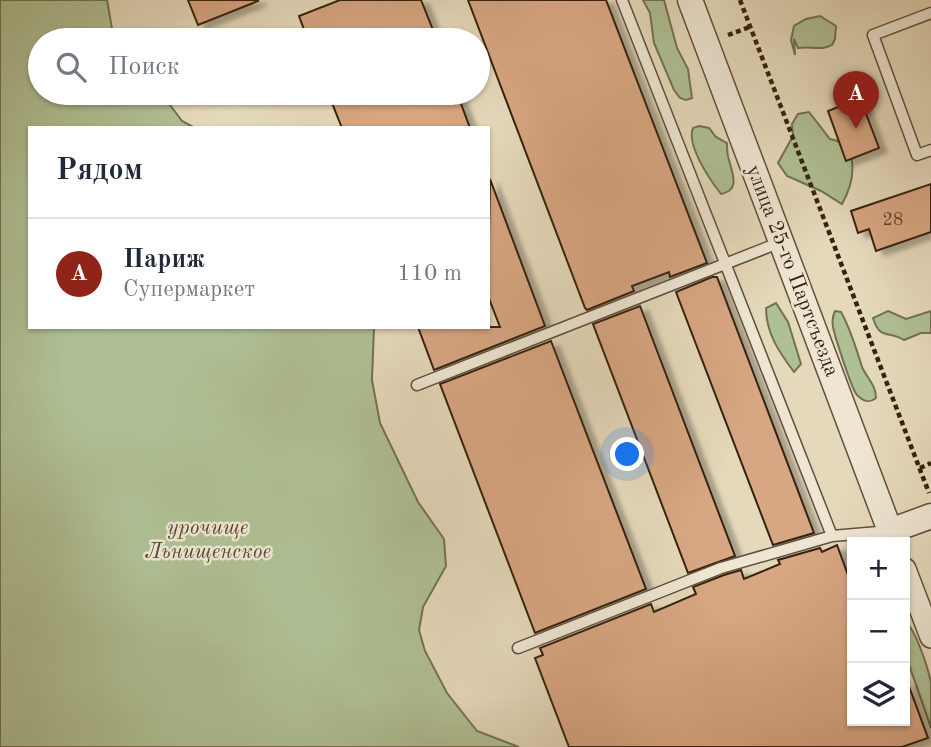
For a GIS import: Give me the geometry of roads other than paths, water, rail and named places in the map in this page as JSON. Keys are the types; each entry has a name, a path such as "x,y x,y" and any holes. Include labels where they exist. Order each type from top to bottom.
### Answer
{"street":[{"name":"улица 25-го Партсъезда","path":"690,0 892,537"},
{"path":"892,537 931,516"},
{"path":"910,582 931,637"}],"lane":[{"path":"622,0 832,536"},
{"path":"931,13 873,35 917,155 931,150"},
{"path":"417,385 781,242"},
{"path":"518,648 721,568 832,536 892,537"}],"place":[{"name":"Париж","path":"856,129"}],"park label":[{"name":"урочище Льнищенское","path":"208,540"}]}
